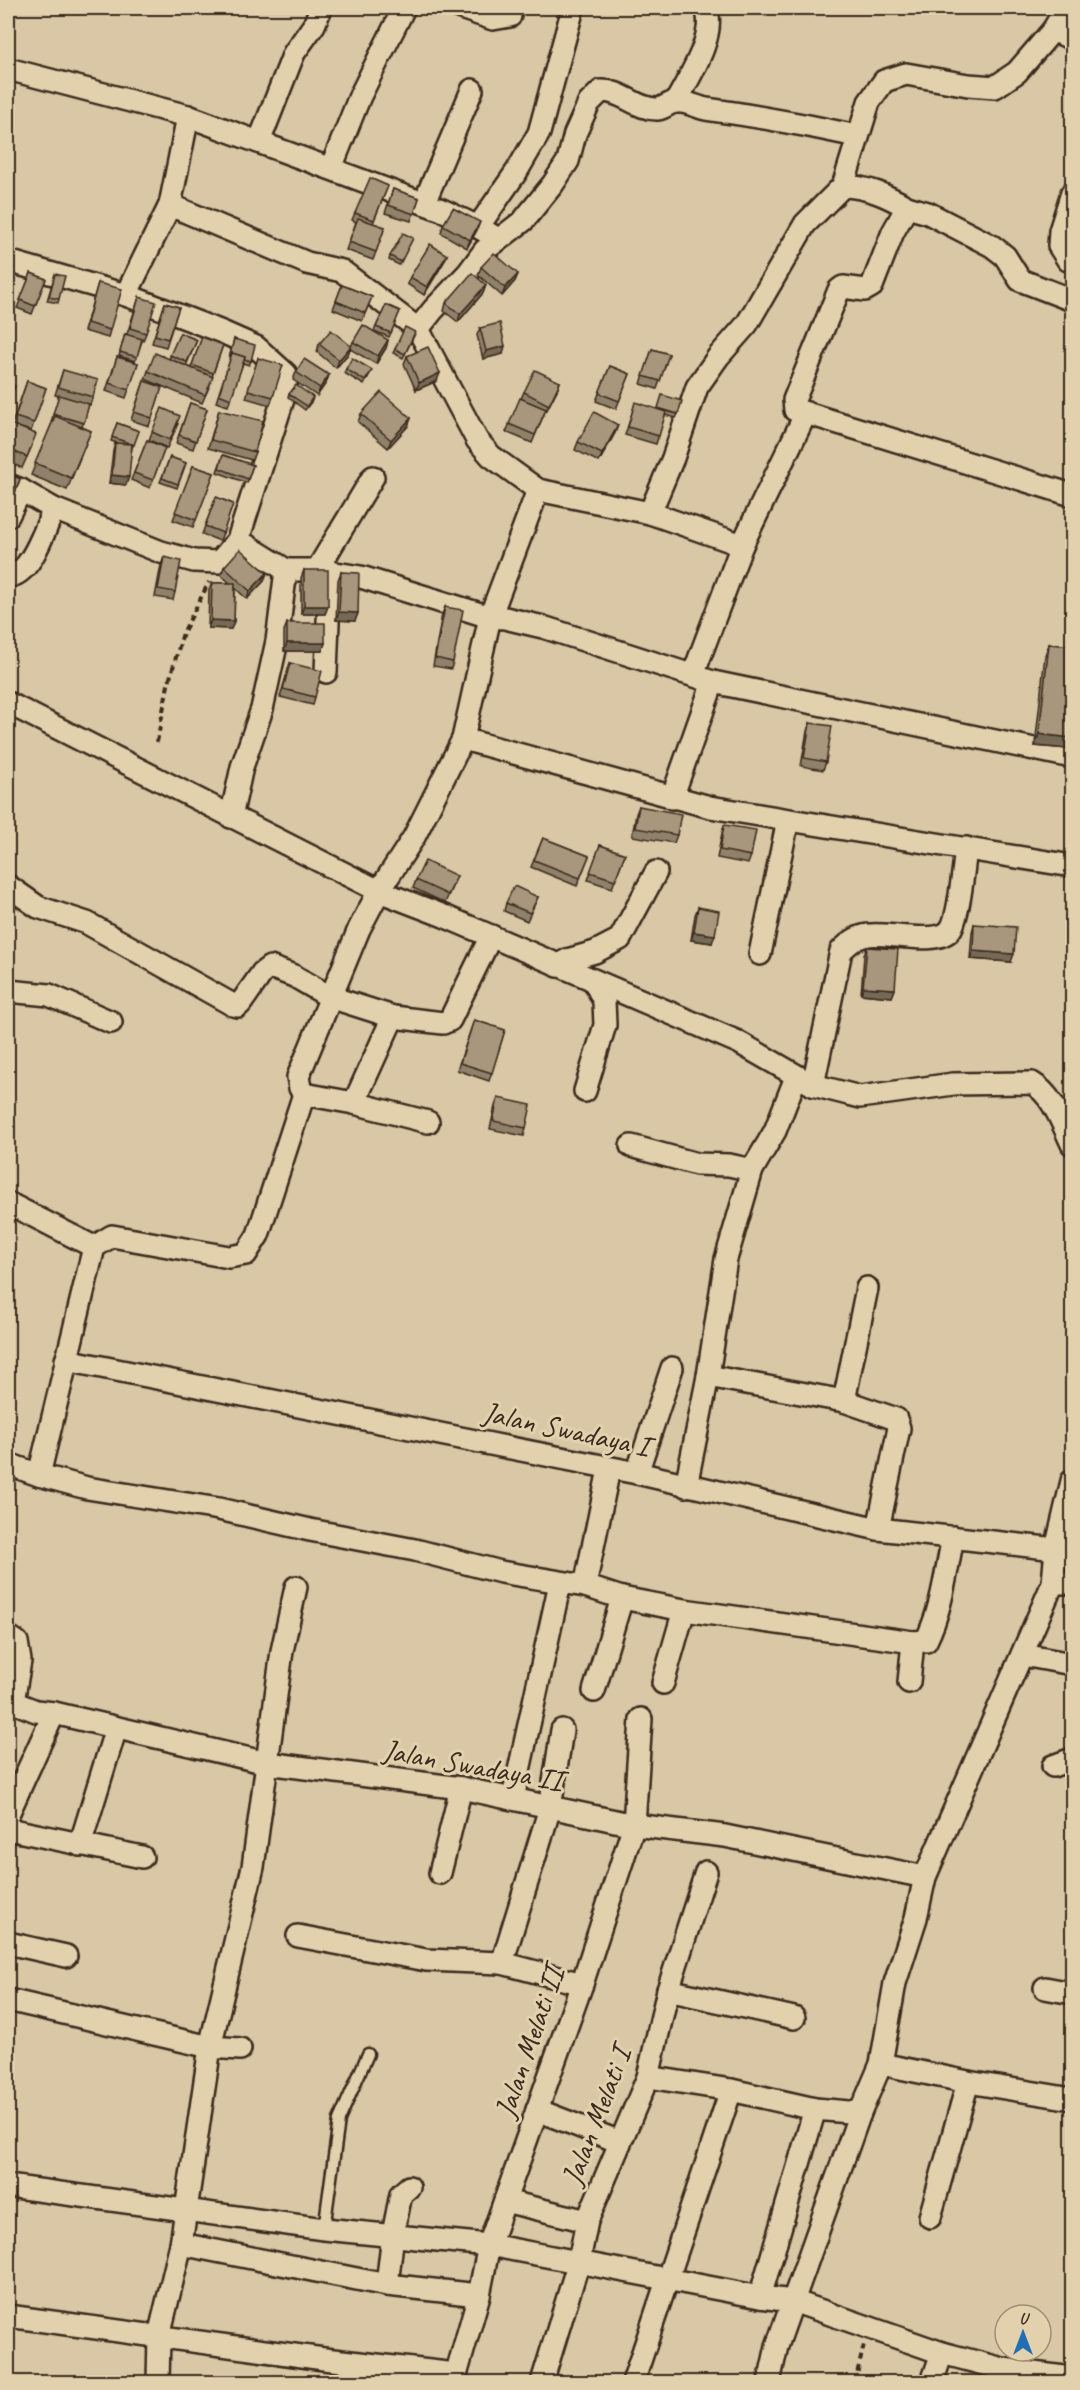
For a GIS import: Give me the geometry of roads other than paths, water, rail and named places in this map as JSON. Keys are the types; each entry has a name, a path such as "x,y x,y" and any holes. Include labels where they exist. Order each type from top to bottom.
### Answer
{"street":[{"path":"260,142 294,52 314,25 321,8"},
{"path":"331,168 360,96 404,8"},
{"path":"462,8 493,19 510,16 511,8"},
{"path":"478,227 517,171 539,134 573,8"},
{"path":"676,102 706,42 709,27 706,8"},
{"path":"650,513 673,458 697,387 718,357 747,324 806,224 843,186 857,136 870,102 884,81 906,74 968,85 995,87 1017,72 1053,30 1066,8"},
{"path":"1053,30 1072,39"},
{"path":"8,69 188,116 424,203 478,227 498,239"},
{"path":"424,203 472,90"},
{"path":"418,329 468,273 485,250 523,221 553,184 568,161 575,134 589,103 601,91 610,90 641,105 658,109 676,102 779,119 857,136"},
{"path":"126,295 170,205 188,116"},
{"path":"843,186 881,192 907,207 928,213 992,246 1005,256 1010,268 1020,280 1072,300"},
{"path":"1072,193 1060,231 1059,246 1068,260 1072,261"},
{"path":"170,205 307,264 342,272 418,329 477,440 491,456 538,490 650,513 742,545"},
{"path":"907,207 893,232 872,286 865,290 843,287 839,290 794,400 795,410 1072,495"},
{"path":"8,261 126,295 222,332 255,347 286,374 286,390 238,540 219,562 194,561 161,552 54,509 14,487 8,516"},
{"path":"672,798 703,679 742,545 806,413"},
{"path":"326,672 323,571 373,477"},
{"path":"428,1122 354,1103 304,1094 298,1077 359,929 379,891 414,837 463,739 490,617 538,490"},
{"path":"8,576 15,576 28,566 54,509"},
{"path":"238,540 286,570 323,571 361,577 490,617 543,627 703,679 1072,757"},
{"path":"231,817 242,767 262,709 277,641 286,570"},
{"path":"9,708 379,891 491,936 738,1042 804,1081 860,1097 953,1084 1032,1083 1043,1089 1052,1102 1072,1144"},
{"path":"463,739 672,798 788,820 1072,866"},
{"path":"760,954 788,820"},
{"path":"686,1486 708,1376 726,1259 752,1170 804,1081 841,951 851,941 868,935 939,937 950,930 955,916 966,848"},
{"path":"558,966 567,960 595,952 620,939 656,872"},
{"path":"8,886 38,907 87,923 238,1006 262,973 270,967 294,976 330,997 393,1017 443,1023 450,1020 491,936"},
{"path":"585,1091 605,1025 604,1001 594,981"},
{"path":"8,991 49,995 111,1022"},
{"path":"354,1103 393,1017"},
{"path":"39,1475 94,1247 112,1236 229,1257 246,1254 258,1234 304,1094"},
{"path":"631,1146 697,1164 729,1165 752,1170"},
{"path":"8,1203 94,1247"},
{"path":"844,1401 867,1288"},
{"name":"Jalan Swadaya I","path":"66,1360 637,1473 878,1529 1056,1549"},
{"path":"637,1473 672,1368"},
{"path":"708,1376 844,1401 896,1419 899,1428 878,1529"},
{"path":"8,1464 87,1488 219,1509 560,1583 585,1586 622,1598 684,1610 913,1642 926,1641 932,1629 939,1609 953,1537"},
{"path":"585,1586 609,1469"},
{"path":"769,2382 777,2346 860,2113 881,2064 895,1983 916,1918 925,1877 1023,1655 1063,1583 1056,1549 1072,1481"},
{"path":"513,1798 560,1583"},
{"path":"158,2382 159,2336 181,2244 210,2047 253,1867 282,1651 296,1587"},
{"path":"594,1690 622,1598"},
{"path":"663,1683 684,1610"},
{"path":"8,1636 17,1642 20,1661 10,1704"},
{"path":"909,1682 913,1642"},
{"path":"1023,1655 1072,1664"},
{"name":"Jalan Swadaya II","path":"10,1704 267,1764 461,1788 634,1825 724,1836 925,1877"},
{"path":"8,1815 54,1713"},
{"name":"Jalan Melati II","path":"455,2378 479,2295 489,2245 582,1984 634,1825 641,1719"},
{"path":"80,1845 116,1728"},
{"path":"502,1964 550,1808 562,1730"},
{"path":"1053,1766 1072,1759"},
{"path":"440,1873 461,1788"},
{"path":"8,1829 142,1857"},
{"name":"Jalan Melati I","path":"543,2382 579,2261 587,2222 648,2077 668,1990 706,1872"},
{"path":"298,1936 426,1960 502,1964 582,1984"},
{"path":"8,1943 66,1956"},
{"path":"1045,1988 1072,1993"},
{"path":"668,1990 794,2018"},
{"path":"8,2000 210,2047 240,2049"},
{"path":"881,2064 968,2082 1072,2099"},
{"path":"648,2077 730,2090 815,2109 860,2113"},
{"path":"930,2217 968,2082"},
{"path":"633,2382 730,2090"},
{"path":"760,2297 815,2109"},
{"path":"537,2110 620,2142"},
{"path":"8,2186 324,2229 489,2245 579,2261 760,2297 793,2301 1001,2376 1072,2378"},
{"path":"387,2285 393,2234 401,2194 409,2187"},
{"path":"505,2201 587,2222"},
{"path":"181,2244 387,2285 479,2295"},
{"path":"9,2320 159,2336 455,2378"},
{"path":"932,2382 942,2353"}],"lane":[{"path":"324,2229 339,2120 368,2054"}]}
